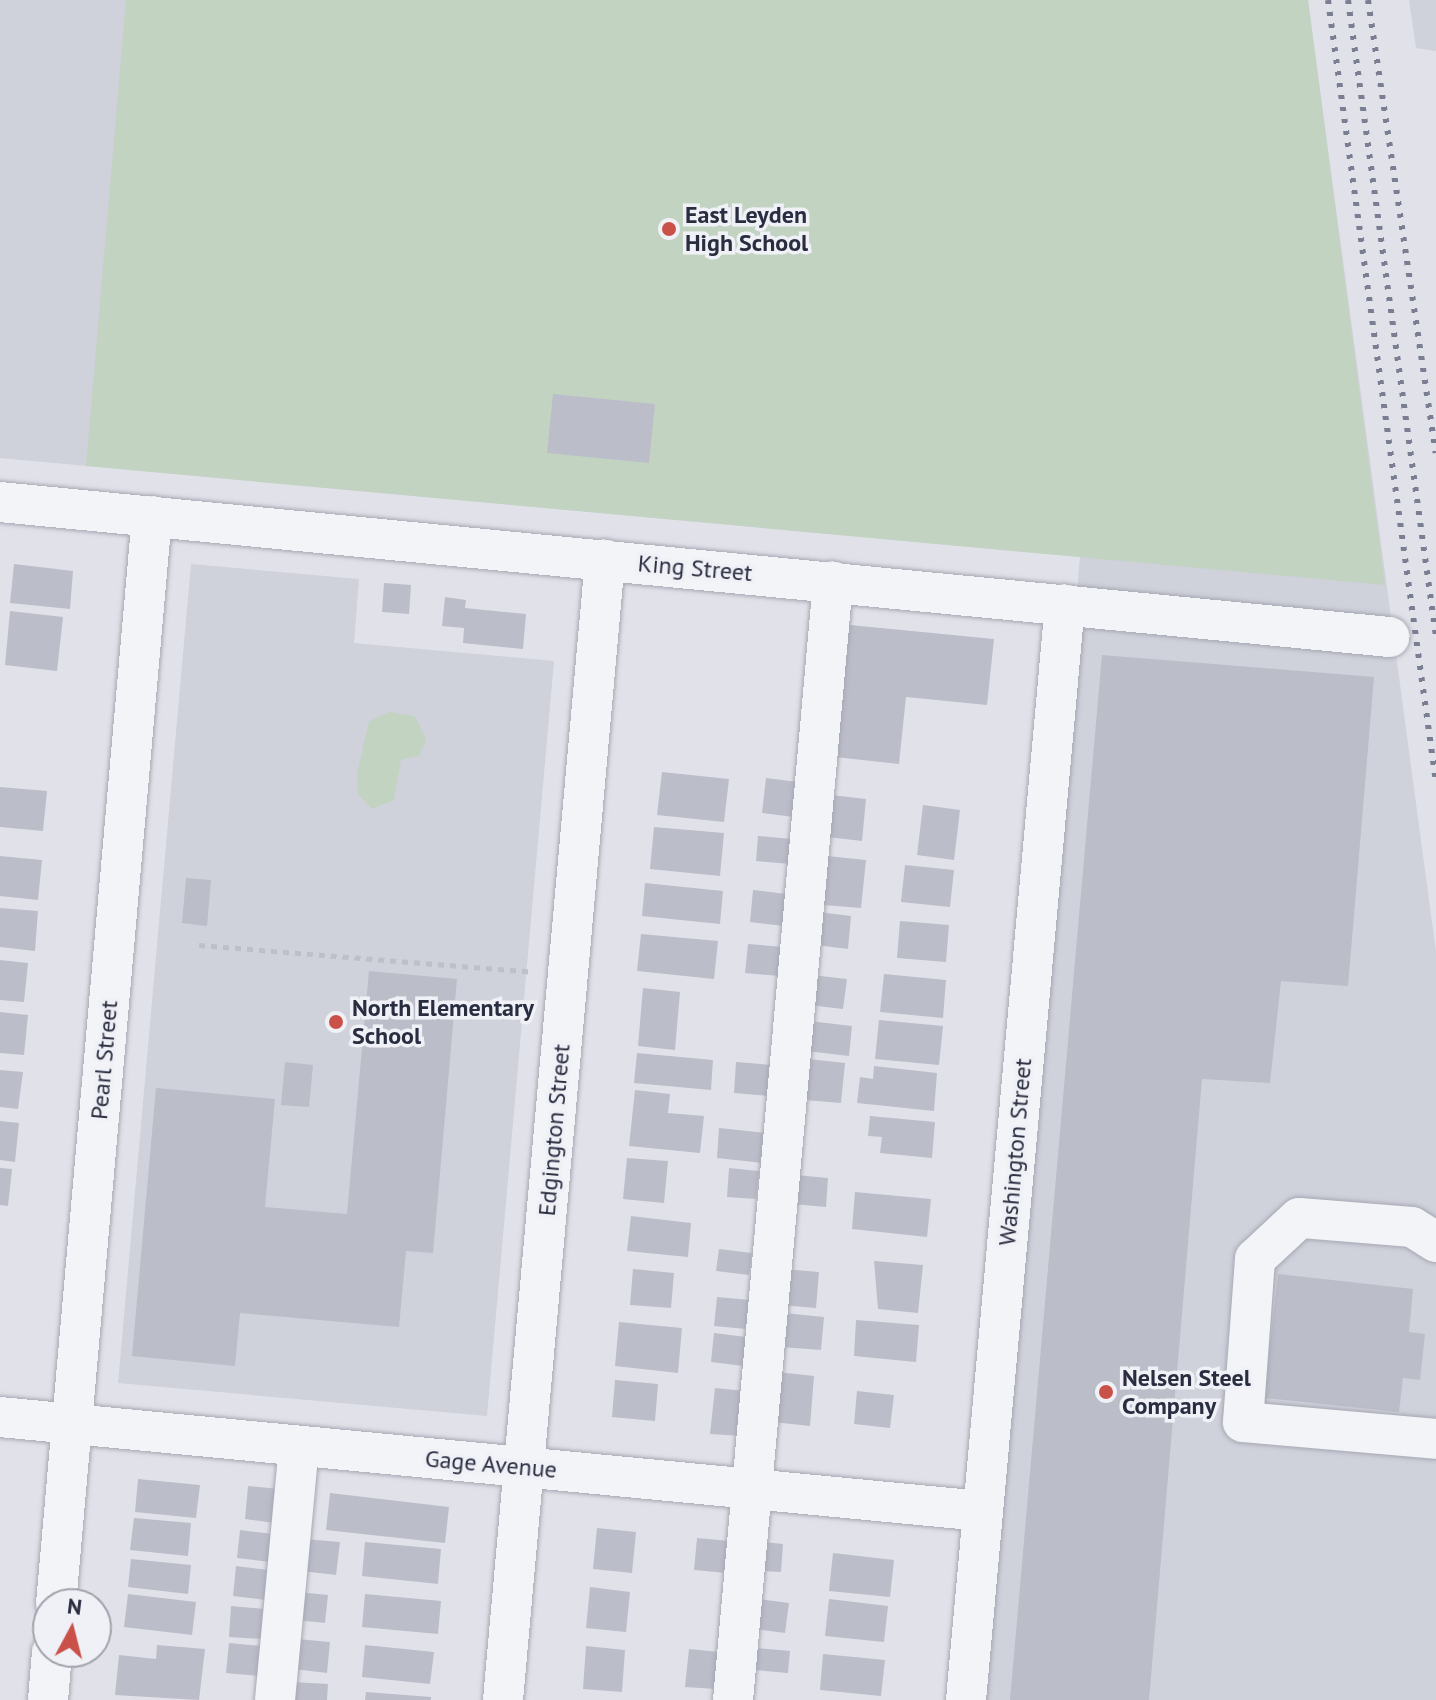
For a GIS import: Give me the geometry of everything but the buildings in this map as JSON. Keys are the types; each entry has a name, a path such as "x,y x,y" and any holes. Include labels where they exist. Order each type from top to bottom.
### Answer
{"street":[{"name":"King Street","path":"0,502 1389,637"},
{"name":"Pearl Street","path":"57,1588 152,516"},
{"name":"Edgington Street","path":"503,1700 605,560"},
{"path":"733,1700 833,581"},
{"name":"Washington Street","path":"966,1700 1065,604"},
{"path":"1436,1242 1412,1227 1299,1218 1255,1259 1243,1422 1436,1439"},
{"name":"Gage Avenue","path":"0,1417 982,1511"},
{"path":"275,1700 299,1446"},
{"path":"48,1700 51,1668"}],"path":[{"path":"199,945 568,975"}],"shaded area":[{"name":"East Leyden High School","path":"0,0 1308,0 1436,952 1436,1700 980,1700 1080,557 0,458"},
{"path":"1409,0 1436,0 1436,51 1416,48"},
{"name":"North Elementary School","path":"191,564 359,579 354,643 554,661 487,1416 118,1383"}],"green space":[{"name":"East Leyden High School","path":"126,0 1308,0 1385,585 86,466"},
{"path":"390,712 415,716 426,739 420,755 401,760 394,800 372,809 358,794 357,774 369,721"}],"railway":[{"path":"1328,0 1436,782"},
{"path":"1348,0 1436,637"},
{"path":"1368,0 1436,453"}],"place":[{"name":"East Leyden High School","path":"669,229"},
{"name":"North Elementary School","path":"336,1022"},
{"name":"Nelsen Steel Company","path":"1106,1392"}]}
